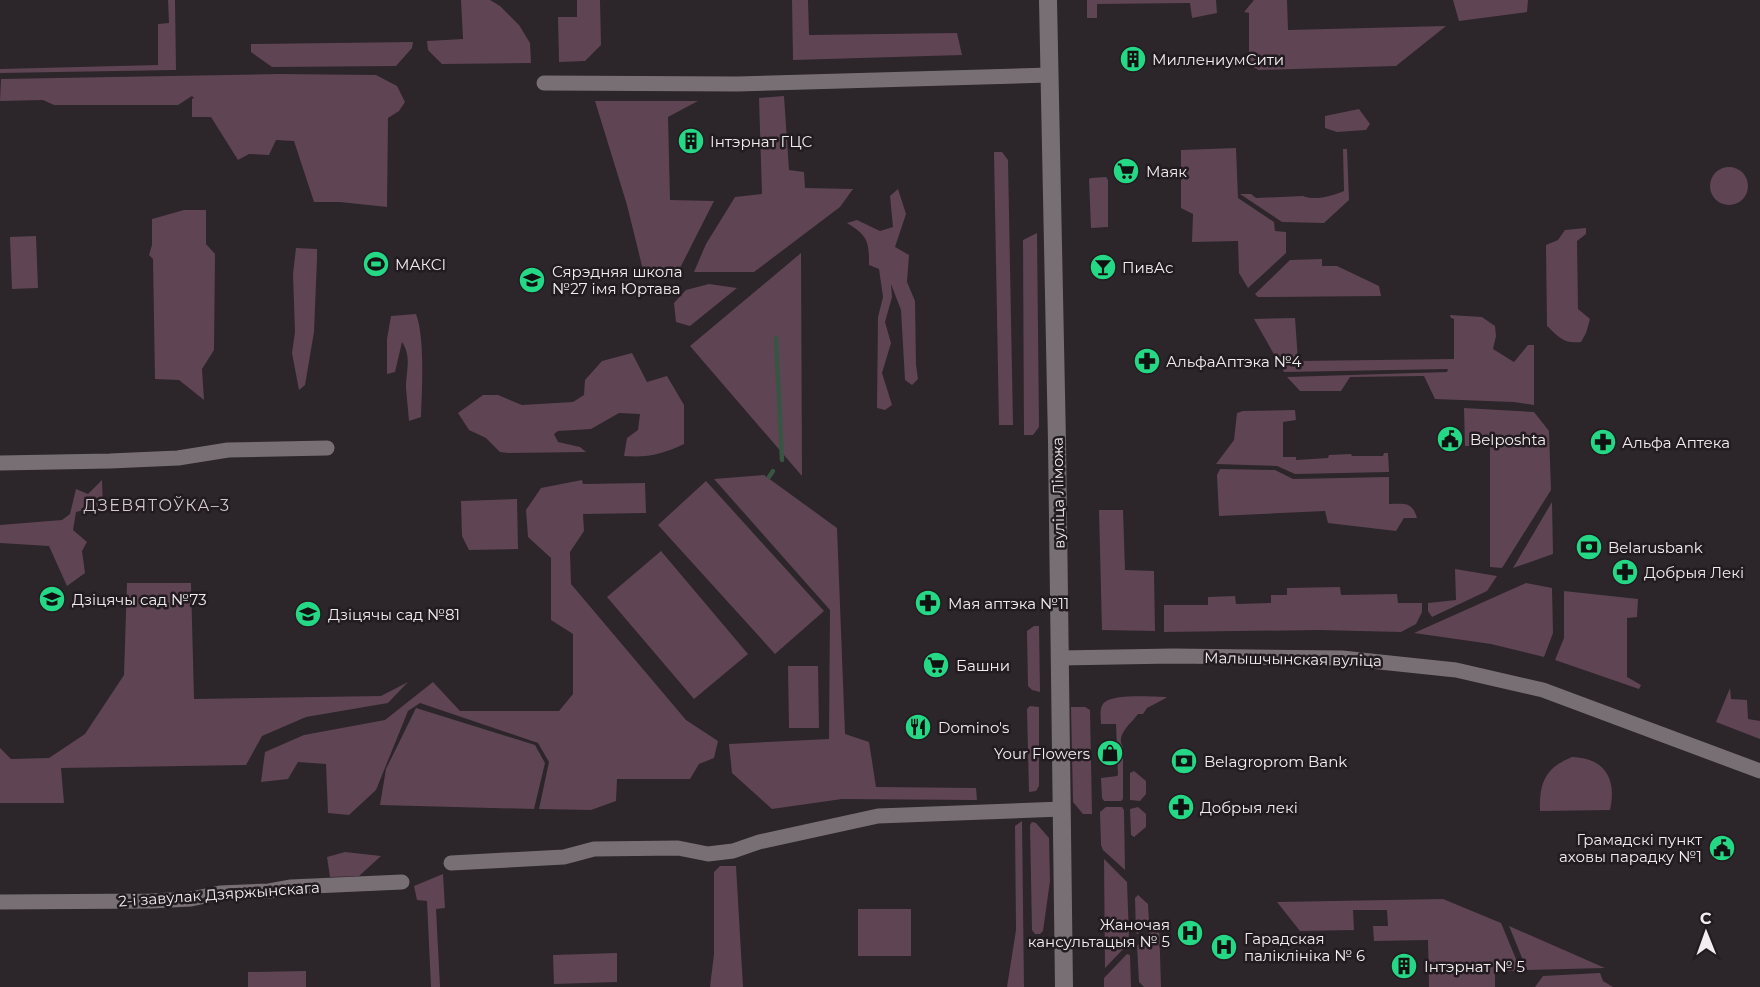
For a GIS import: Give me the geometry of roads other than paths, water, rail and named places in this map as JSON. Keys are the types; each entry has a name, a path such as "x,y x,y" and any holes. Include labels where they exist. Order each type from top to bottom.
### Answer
{"street":[{"name":"вуліца Ліможа","path":"1048,0 1064,987"},
{"path":"544,83 737,84 1050,75"},
{"path":"0,463 178,458 228,450 327,448"},
{"name":"Малышчынская вуліца","path":"1060,658 1342,658 1456,669 1543,690 1760,771"},
{"path":"451,863 564,857 594,849 678,848 708,854 733,851 759,842 878,816 1062,809"},
{"name":"2-і завулак Дзяржынскага","path":"0,902 191,899 220,893 269,891 291,887 402,882"}],"waterway":[{"path":"776,338 782,460"},
{"path":"769,477 773,471"}],"place":[{"name":"МиллениумСити","path":"1133,59"},
{"name":"Інтэрнат ГЦС","path":"691,141"},
{"name":"Маяк","path":"1126,171"},
{"name":"МАКСІ","path":"376,264"},
{"name":"ПивАс","path":"1103,267"},
{"name":"Сярэдняя школа №27 імя Юртава","path":"532,280"},
{"name":"АльфаАптэка №4","path":"1147,361"},
{"name":"Belposhta","path":"1450,439"},
{"name":"Альфа Аптека","path":"1603,442"},
{"name":"Belarusbank","path":"1589,547"},
{"name":"Добрыя Лекі","path":"1625,572"},
{"name":"Дзіцячы сад №73","path":"52,599"},
{"name":"Мая аптэка №11","path":"928,603"},
{"name":"Дзіцячы сад №81","path":"308,614"},
{"name":"Башни","path":"936,665"},
{"name":"Domino's","path":"918,727"},
{"name":"Your Flowers","path":"1110,753"},
{"name":"Belagroprom Bank","path":"1184,761"},
{"name":"Добрыя лекі","path":"1181,807"},
{"name":"Грамадскі пункт аховы парадку №1","path":"1722,848"},
{"name":"Жаночая кансультацыя № 5","path":"1190,933"},
{"name":"Гарадская паліклініка № 6","path":"1224,947"},
{"name":"Інтэрнат № 5","path":"1404,966"}],"district":[{"name":"ДЗЕВЯТОЎКА–3","path":"157,505"}]}
